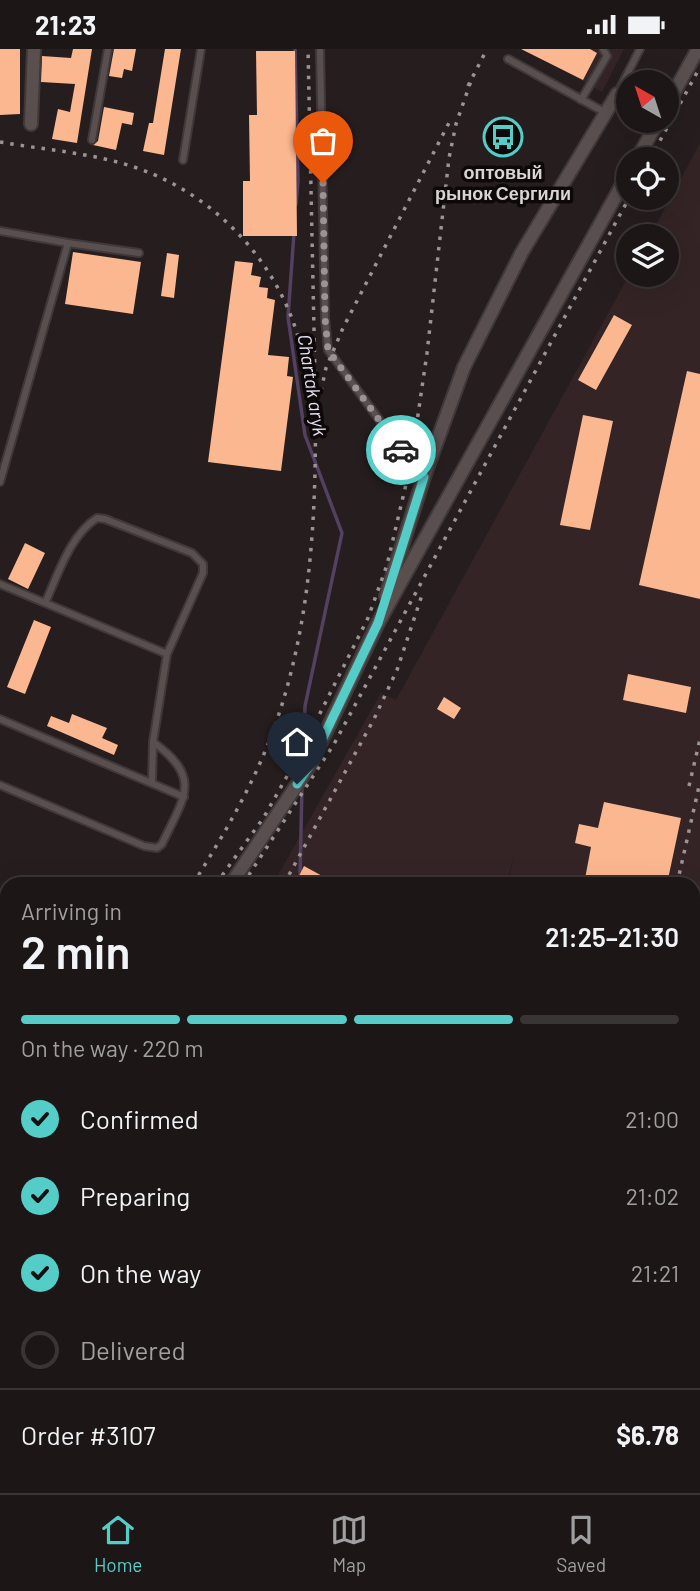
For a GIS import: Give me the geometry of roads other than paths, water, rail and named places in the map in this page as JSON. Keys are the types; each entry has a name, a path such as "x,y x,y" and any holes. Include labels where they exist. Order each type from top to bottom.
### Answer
{"street":[{"path":"31,124 34,49"},
{"path":"679,83 698,49"},
{"path":"378,623 424,477 464,367 522,252 616,97"},
{"path":"236,877 310,765 378,623 616,196"}],"lane":[{"path":"92,140 108,49"},
{"path":"183,160 201,49"},
{"path":"320,49 325,318 328,350 424,477"},
{"path":"581,100 607,56 603,49"},
{"path":"630,70 640,49"},
{"path":"508,59 606,113"},
{"path":"0,231 139,253"},
{"path":"0,482 68,243"},
{"path":"45,603 69,552 83,531 97,519 105,519 192,553 203,564 203,573 167,654 153,741 152,783"},
{"path":"0,594 2,585 167,654"},
{"path":"0,719 184,797"},
{"path":"0,785 151,848 157,848 162,844 186,787 178,765 153,741"}],"waterway":[{"name":"Chartak aryk","path":"295,49 298,181 296,204"},
{"name":"Chartak aryk","path":"294,233 288,317 305,435 342,533 305,706 303,766"},
{"name":"Chartak aryk","path":"300,877 302,784"}],"railway":[{"path":"197,877 236,811 272,734 288,685 307,585 315,483 308,49"},
{"path":"468,86 487,49"},
{"path":"657,147 700,67"},
{"path":"221,877 264,817 299,755 368,618 387,565 411,463 427,353 449,158 456,124 472,78"},
{"path":"321,391 326,368 343,328 452,117"},
{"path":"0,142 121,163 170,182 201,201 229,224 274,280 290,313 301,347 307,383"},
{"path":"248,877 334,744 623,210"},
{"path":"288,877 374,719 397,670 423,592"},
{"path":"689,786 700,739"},
{"path":"679,877 700,782"}],"place":[{"name":"оптовый рынок Сергили","path":"503,137"}]}
